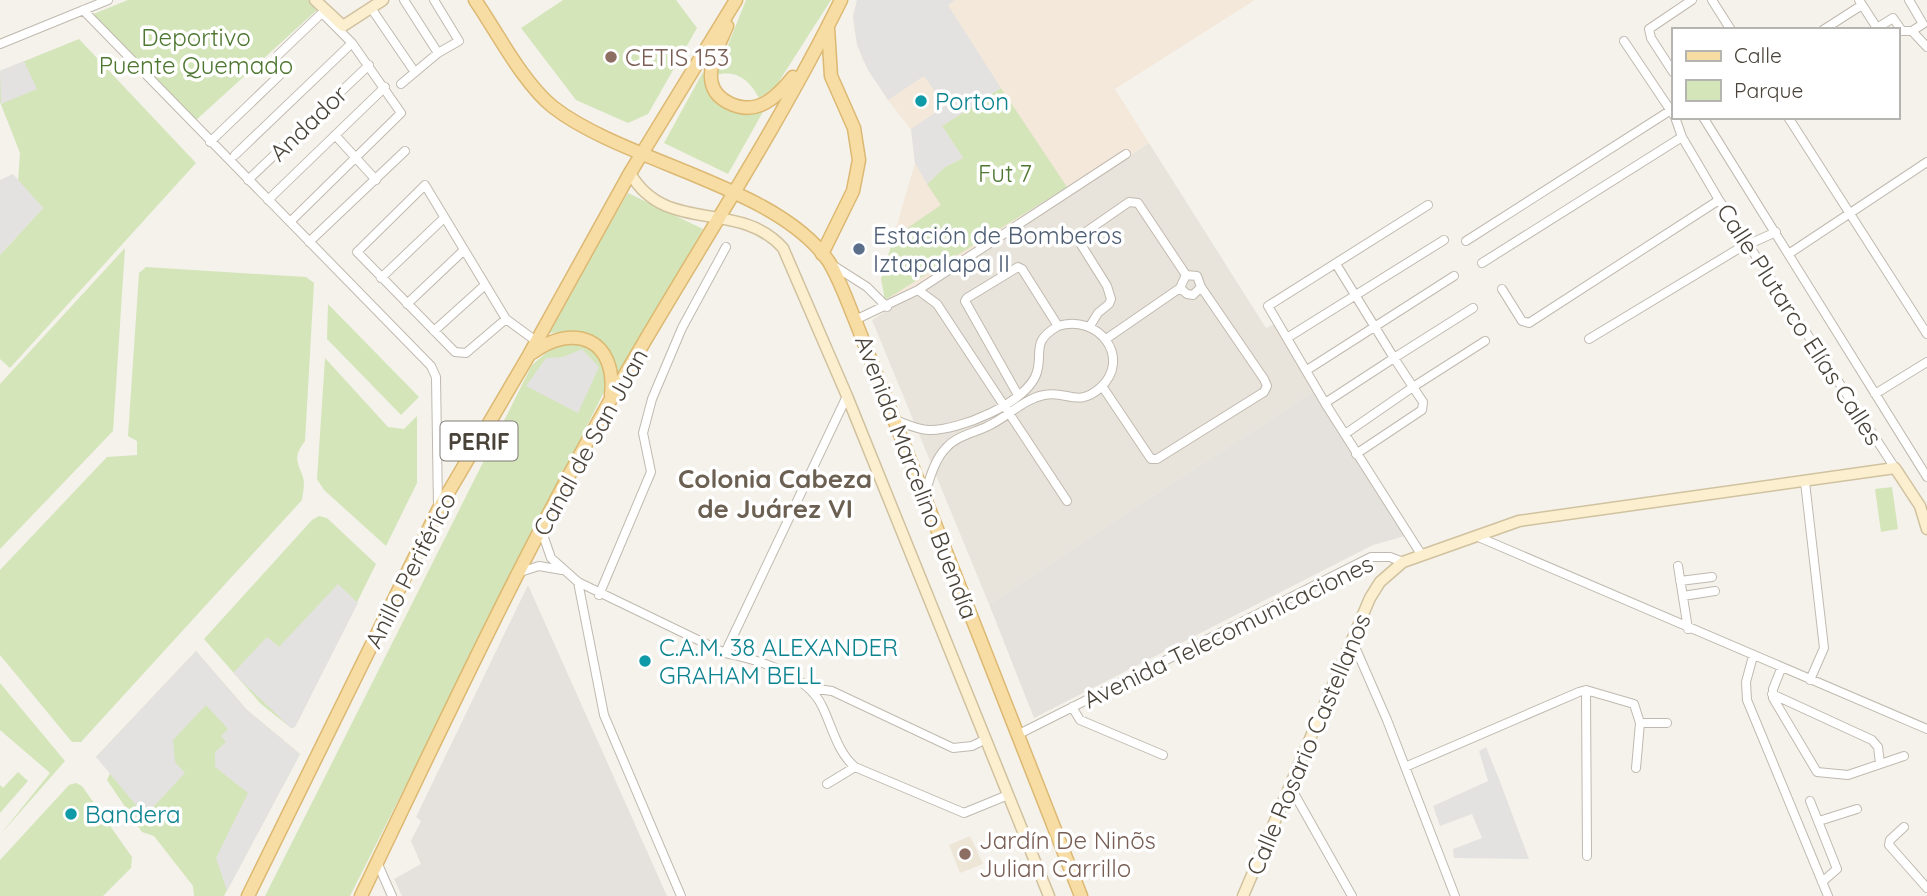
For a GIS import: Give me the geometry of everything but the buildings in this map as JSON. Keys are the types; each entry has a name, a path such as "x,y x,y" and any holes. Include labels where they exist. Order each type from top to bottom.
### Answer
{"main road":[{"name":"Avenida Marcelino Buendía","path":"475,0 551,106 583,127 734,195 790,226 825,258 855,320 1081,896"},
{"name":"Anillo Periférico","path":"248,896 438,510 529,355 629,173 736,0"},
{"path":"736,0 711,70 715,92 732,105 755,107 772,100 825,33"},
{"name":"Canal de San Juan","path":"361,896 541,529 611,399 721,218 841,0"},
{"path":"825,33 831,76 854,128 859,160 853,191 825,258"},
{"path":"529,355 561,337 576,336 590,341 605,356 610,366 611,399"}],"street":[{"path":"0,44 108,0"},
{"path":"315,0 341,29 383,0"},
{"path":"404,0 438,53"},
{"path":"401,84 438,53 459,41 434,0"},
{"path":"1672,70 1651,38 1649,29 1692,0"},
{"path":"1712,0 1730,28"},
{"path":"1826,28 1861,2 1877,28 1893,18 1902,31 1912,31 1923,24 1909,0"},
{"path":"371,8 414,71"},
{"path":"83,10 435,371 438,510"},
{"name":"Andador","path":"278,55 322,13 341,29 401,113 290,222"},
{"path":"1912,31 1927,47"},
{"name":"Calle Plutarco Elías Calles","path":"1624,41 1672,109"},
{"name":"Andador","path":"235,155 352,43"},
{"name":"Andador","path":"248,180 369,65"},
{"path":"210,142 285,70"},
{"name":"Andador","path":"268,201 385,87"},
{"path":"1466,241 1672,119"},
{"name":"Calle Plutarco Elías Calles","path":"1678,119 1682,137 1719,200 1895,468 1923,505 1926,522"},
{"name":"Calle Plutarco Elías Calles","path":"1704,119 1927,477"},
{"path":"1789,119 1927,334"},
{"name":"Andador","path":"335,135 376,180"},
{"path":"1482,263 1682,137"},
{"path":"309,242 405,150"},
{"path":"855,320 918,290 1126,154"},
{"path":"1790,253 1927,162"},
{"name":"Avenida Marcelino Buendía","path":"629,173 644,194 653,200 692,216 721,218 760,228 783,248 847,396 1049,896"},
{"path":"506,319 462,354 455,352 357,252 425,185 506,319 536,341"},
{"path":"1090,326 1111,299 1107,286 1077,240 1078,235 1134,200 1180,267 1184,276 1181,289"},
{"path":"1502,289 1521,321 1529,323 1719,200"},
{"path":"1421,554 1325,403 1268,306 1428,205"},
{"path":"381,278 444,218"},
{"path":"1589,339 1749,245 1776,232"},
{"path":"1287,338 1444,240"},
{"path":"599,595 652,472 643,433 652,399 682,328 726,247"},
{"path":"407,304 463,251"},
{"path":"825,258 867,287 887,307"},
{"path":"1336,264 1423,402 1422,410 1356,453"},
{"path":"1018,395 965,301 1018,267 1023,269 1058,326"},
{"path":"1102,386 1151,459 1157,459 1264,392 1267,386 1264,379 1208,297 1199,290 1197,276 1184,276"},
{"path":"1307,370 1454,276"},
{"path":"435,331 485,285"},
{"path":"1181,289 1192,295 1199,290"},
{"path":"1106,339 1181,289"},
{"path":"918,290 937,304 1067,501"},
{"path":"1325,403 1473,308"},
{"path":"893,419 929,430 944,429 977,420 1006,408 1037,396 1048,394 1084,398 1102,386 1109,377 1112,360 1106,339 1090,326 1077,323 1058,326 1040,345 1037,372 1006,408 990,425 948,445 939,457 924,497"},
{"path":"1345,434 1485,341"},
{"path":"1875,394 1927,362"},
{"path":"725,653 847,396"},
{"name":"Avenida Telecomunicaciones","path":"1018,734 1371,557 1390,557 1403,562 1518,521 1560,513 1895,468"},
{"path":"1805,482 1824,648 1810,680"},
{"path":"541,529 547,550 562,570 599,595 725,653 746,657 809,688 832,691 953,748 972,746 984,740"},
{"path":"1474,535 1688,629 1927,729"},
{"name":"Calle Rosario Castellanos","path":"1243,896 1352,640 1380,582 1403,562"},
{"path":"520,572 539,566 562,570"},
{"path":"1678,566 1688,629"},
{"path":"1680,581 1712,577"},
{"path":"578,582 604,715 681,896"},
{"path":"1683,596 1715,592"},
{"path":"1352,640 1455,896"},
{"path":"1753,656 1746,682 1747,700 1828,896"},
{"path":"1772,694 1782,669"},
{"path":"809,688 821,702 847,760 855,767 964,813 1008,795"},
{"path":"1405,767 1571,694 1586,691 1634,704 1640,723 1636,768"},
{"path":"1586,691 1587,856"},
{"path":"1772,694 1816,772 1848,775 1904,756"},
{"path":"1772,694 1872,740 1878,747 1880,762"},
{"path":"1072,707 1080,720 1163,755"},
{"path":"1640,723 1667,723"},
{"path":"827,784 855,767"},
{"path":"1291,788 1352,896"},
{"path":"1810,801 1837,869 1822,881"},
{"path":"1819,821 1857,809"},
{"path":"1904,827 1890,840 1889,845 1927,888"},
{"path":"377,862 392,896"}],"shaded area":[{"path":"857,0 1255,0 1115,89 1149,143 890,308 881,279 915,163 911,130 862,59 854,29 853,16"},
{"path":"857,0 955,0 948,5 1001,88 942,126 963,158 945,167 927,184 915,163 911,129 945,106 924,76 888,100 868,70 857,45 853,16"},
{"path":"24,61 37,89 1,104 0,71"},
{"path":"1149,143 1266,328 1274,324 1315,390 989,604 872,320"},
{"path":"13,174 43,208 0,255 0,180"},
{"path":"582,349 599,367 578,413 526,386 546,358 563,357"},
{"path":"1315,390 1405,536 1373,545 1034,718 989,604"},
{"path":"338,584 358,603 295,727 291,728 233,673 267,637 279,647"},
{"path":"528,585 667,896 402,896 394,879 421,864 411,841 421,821 416,817"},
{"path":"196,651 247,710 300,754 227,891 216,858 248,793 215,767 215,752 226,742 221,736 228,729 206,705 173,740 175,762 185,773 145,816 96,757"},
{"path":"1486,747 1529,859 1454,858 1453,849 1482,838 1472,814 1440,826 1433,806 1488,781 1479,751"},
{"name":"Jardín De Ninõs Julian Carrillo","path":"970,836 983,864 960,873 949,845"}],"green space":[{"name":"Deportivo Puente Quemado","path":"128,0 308,0 318,9 194,122 91,15"},
{"name":"CETIS 153","path":"563,0 676,0 697,28 648,114 628,123 576,100 521,28"},
{"path":"746,0 831,0 776,86 759,98 742,78 730,74 716,75"},
{"path":"79,39 196,163 10,368 0,359 0,255 43,208 18,181 20,153 0,102 0,71"},
{"path":"703,72 711,93 724,106 742,111 764,110 728,174 664,143"},
{"name":"Fut 7","path":"1001,88 1067,187 885,300 881,279 894,237 941,205 927,184 945,167 963,158 942,126"},
{"path":"628,193 703,229 619,378 609,351 594,337 572,332 544,334"},
{"path":"125,248 113,431 0,549 0,384"},
{"path":"146,267 306,277 314,283 305,441 297,459 304,488 302,500 81,742 72,742 0,655 0,570 107,457 137,455 137,441 128,436 139,273"},
{"path":"328,304 419,397 401,415 327,339"},
{"path":"570,342 586,347 597,357 604,369 607,386 350,896 265,896 532,365 555,345"},
{"path":"325,358 388,427 404,429 417,416 417,483 386,546 324,490 317,479"},
{"path":"1892,487 1898,529 1881,532 1875,489"},
{"path":"319,516 327,518 376,564 295,727 291,728 261,704 204,639 312,520"},
{"path":"196,651 247,710 300,754 224,896 194,896 193,886 154,836 142,832 107,780 111,771 96,757"},
{"path":"0,683 65,761 0,835 50,773 0,730"},
{"path":"18,772 28,781 0,813 0,785 3,788"},
{"path":"76,783 82,786 132,857 131,868 103,896 0,896 0,860 69,785"}],"place":[{"name":"CETIS 153","path":"611,57"},
{"name":"Porton","path":"921,101"},
{"name":"Estación de Bomberos Iztapalapa II","path":"859,249"},
{"name":"C.A.M. 38 ALEXANDER GRAHAM BELL","path":"645,661"},
{"name":"Bandera","path":"71,814"},
{"name":"Jardín De Ninõs Julian Carrillo","path":"965,854"}],"district":[{"name":"Colonia Cabeza de Juárez VI","path":"775,493"}]}
